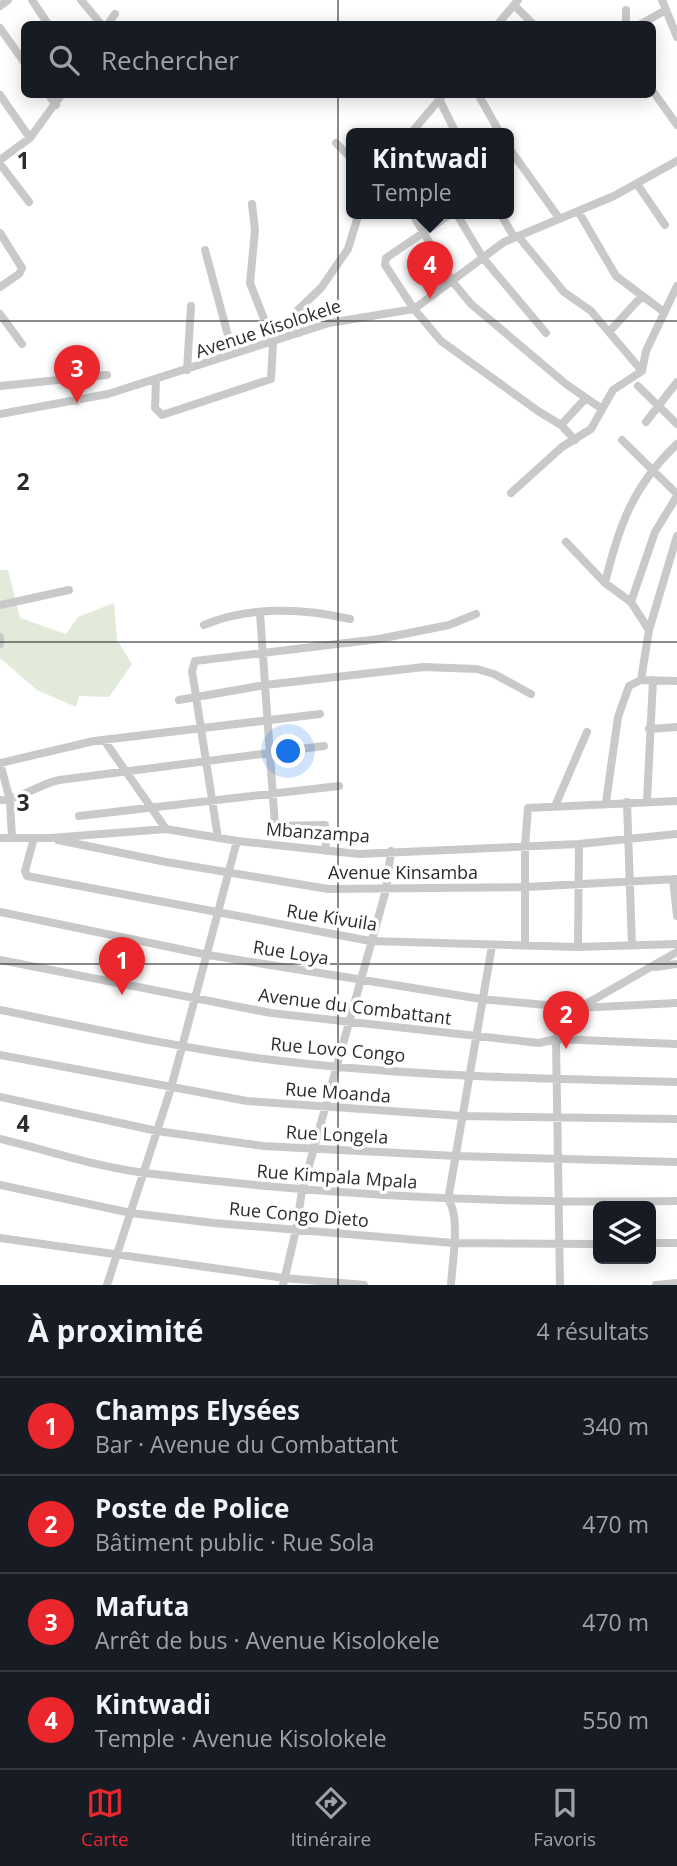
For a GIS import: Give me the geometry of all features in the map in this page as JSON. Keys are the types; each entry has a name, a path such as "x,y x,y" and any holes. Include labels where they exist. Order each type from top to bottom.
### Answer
{"street":[{"path":"0,6 8,0"},
{"path":"32,0 46,21"},
{"path":"81,0 98,21"},
{"path":"662,0 664,11 677,37"},
{"path":"500,21 516,2 531,21"},
{"path":"626,10 626,21"},
{"path":"646,21 664,11"},
{"path":"110,21 116,14"},
{"path":"0,28 21,58"},
{"path":"656,94 677,125"},
{"path":"0,95 30,138"},
{"path":"51,98 55,105"},
{"path":"29,202 0,162 30,138 59,98"},
{"path":"415,128 441,98"},
{"path":"442,98 454,128"},
{"path":"480,98 497,128"},
{"path":"336,143 346,153"},
{"path":"514,155 559,218"},
{"name":"Avenue Kisolokele","path":"0,414 77,401 156,380 351,318 414,309 516,236 579,211 676,164"},
{"path":"637,184 665,225"},
{"path":"156,380 156,408 162,415 228,396 271,379 272,342 250,283 255,230 252,204"},
{"path":"579,211 610,270 641,297 664,312"},
{"path":"299,333 296,328 298,310 321,288 348,249 357,219"},
{"path":"415,219 452,281 482,314 602,409"},
{"path":"444,219 384,262 414,309 452,350 561,425 575,440"},
{"path":"458,219 483,258 546,333"},
{"path":"504,219 564,292 591,311 642,371"},
{"path":"0,233 22,268 19,274 0,287"},
{"path":"205,250 217,286 233,354"},
{"path":"512,493 562,447 591,429 613,390 642,371 646,351 677,286"},
{"path":"610,331 641,297"},
{"path":"187,370 191,306"},
{"path":"0,314 22,344"},
{"path":"77,401 78,350"},
{"path":"0,386 107,375"},
{"path":"646,422 677,382"},
{"path":"638,386 677,424"},
{"path":"561,425 586,398"},
{"path":"622,440 677,495 655,532 631,601"},
{"path":"605,583 617,534 640,487 677,444"},
{"path":"641,680 649,630 677,536"},
{"path":"566,542 605,583 631,601 649,630"},
{"path":"0,605 69,590"},
{"path":"204,625 237,614 260,613 313,612 349,619"},
{"path":"260,613 275,826 325,825 326,851"},
{"path":"218,838 198,695 192,671 195,661 379,639 449,625 476,614"},
{"path":"0,637 0,644"},
{"path":"179,699 265,685 394,670 459,667 494,674 531,694"},
{"path":"606,802 618,717 629,686 641,680 677,681"},
{"path":"647,801 653,680"},
{"path":"12,838 10,800 0,763 104,740 320,713"},
{"path":"649,729 677,727"},
{"path":"555,806 587,732"},
{"path":"104,740 166,829"},
{"path":"0,800 10,800 48,782 269,751 324,746"},
{"path":"79,816 339,786"},
{"path":"525,946 526,810 606,802 677,801"},
{"path":"627,802 632,946"},
{"name":"Mbanzampa","path":"0,838 50,838 166,829 237,841 359,854 579,844 677,834"},
{"name":"Rue Kivuila","path":"34,838 25,871 27,876 217,914 370,940 492,946 677,944"},
{"name":"Avenue Kinsamba","path":"50,838 328,889 526,887 675,879"},
{"path":"107,1285 171,1088 237,841"},
{"path":"578,947 579,844"},
{"path":"284,1281 302,1191 386,890 391,851"},
{"path":"675,879 677,916"},
{"name":"Rue Loya","path":"0,912 208,955 481,999 579,1008 677,1003"},
{"path":"452,1285 454,1208 448,1200 474,1036 492,946"},
{"path":"560,1285 556,1203 556,1039 564,1020 579,1008 677,952"},
{"name":"Avenue du Combattant","path":"0,960 195,1000 348,1023 539,1043 556,1039 677,1044"},
{"path":"649,967 677,964"},
{"name":"Rue Lovo Congo","path":"0,1010 183,1046 336,1067 556,1080 677,1082"},
{"name":"Rue Moanda","path":"0,1055 247,1101 462,1116 677,1119"},
{"name":"Rue Longela","path":"0,1097 157,1131 263,1146 456,1156 677,1162"},
{"name":"Rue Kimpala Mpala","path":"0,1139 143,1173 302,1191 448,1200 556,1203 677,1201"},
{"name":"Rue Congo Dieto","path":"0,1185 131,1213 296,1230 453,1243 593,1244"},
{"path":"0,1238 284,1281 364,1285"},
{"path":"656,1243 677,1242"},
{"path":"656,1285 677,1283"}],"green space":[{"path":"0,570 8,570 20,618 66,634 78,617 114,603 117,640 132,664 109,697 79,696 76,707 37,690 0,658"}],"place":[{"name":"Kintwadi","path":"430,299"},
{"name":"Mafuta","path":"77,403"},
{"name":"Champs Elysées","path":"122,995"},
{"name":"Poste de Police","path":"566,1049"}]}
